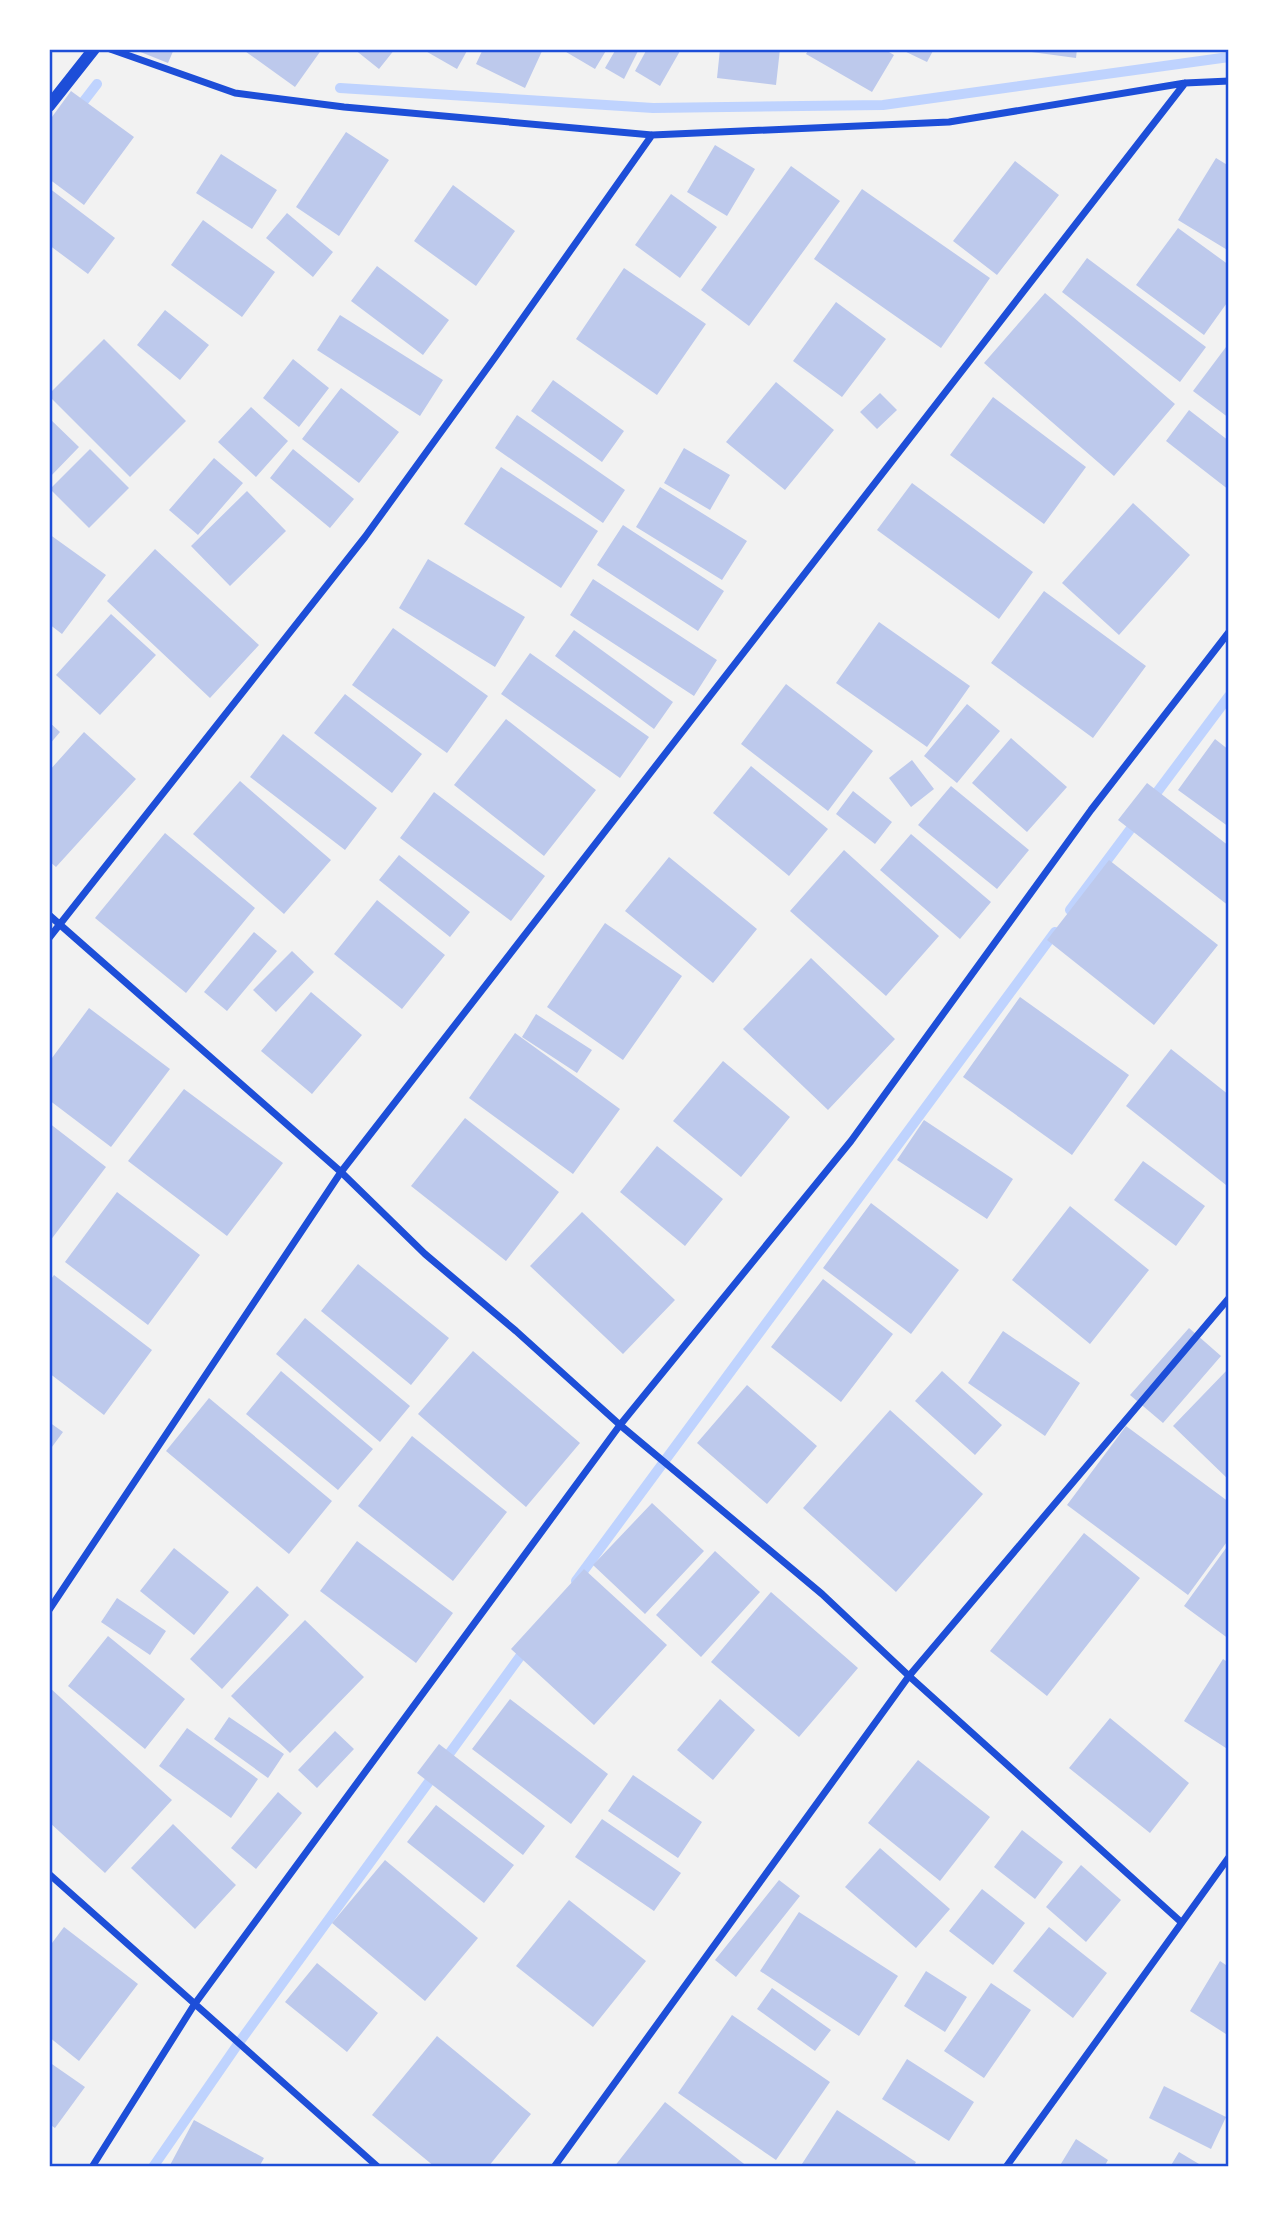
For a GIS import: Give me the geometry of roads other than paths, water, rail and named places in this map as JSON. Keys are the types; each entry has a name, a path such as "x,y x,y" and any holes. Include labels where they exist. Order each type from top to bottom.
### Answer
{"street":[{"path":"49,106 94,49"},
{"path":"110,49 235,93 344,107 652,135 949,122 1185,83 1229,81"},
{"path":"49,1610 341,1172 1185,83"},
{"path":"49,938 365,537 652,135"},
{"path":"92,2167 194,2005 620,1425 851,1141 1091,810 1229,632"},
{"path":"49,915 341,1172 425,1254 516,1331 620,1425 822,1594 1181,1922"},
{"path":"554,2167 909,1676 1229,1298"},
{"path":"1006,2167 1229,1857"},
{"path":"49,1874 378,2167"}],"waterway":[{"path":"340,88 653,108 883,105 1229,57"},
{"path":"77,110 97,84"},
{"path":"1149,803 1229,696"},
{"path":"1070,910 1138,819"},
{"path":"576,1581 1055,932"},
{"path":"153,2167 238,2044 527,1647"}]}
